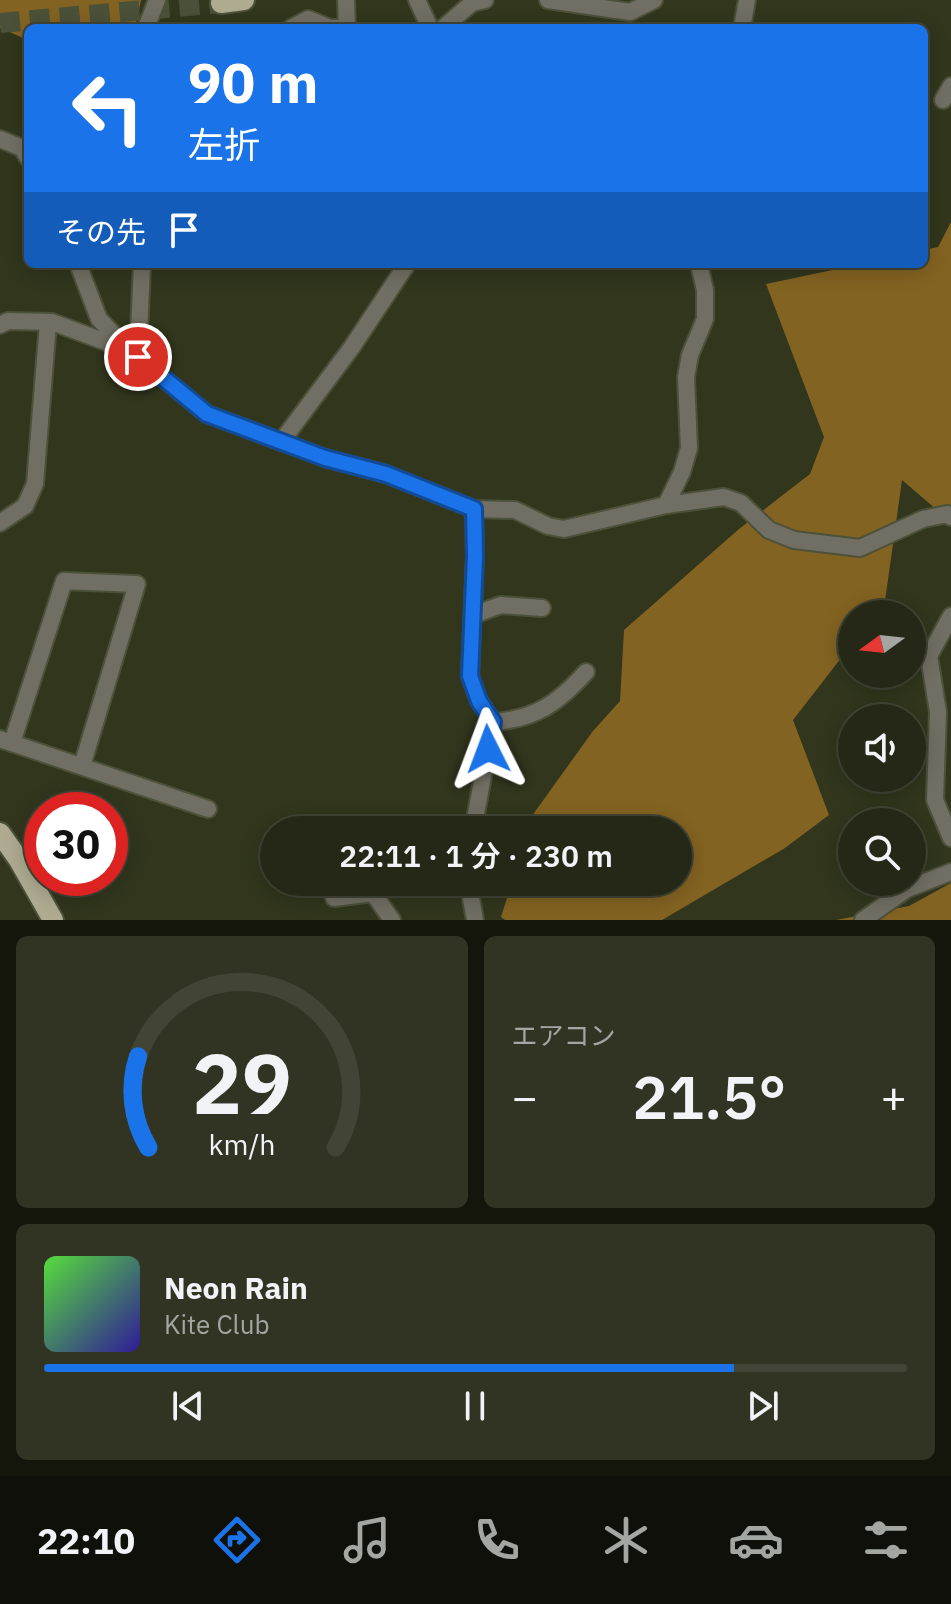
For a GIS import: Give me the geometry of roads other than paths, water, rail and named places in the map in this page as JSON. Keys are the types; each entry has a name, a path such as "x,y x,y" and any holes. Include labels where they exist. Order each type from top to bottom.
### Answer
{"main road":[{"path":"221,3 244,0"},
{"path":"0,833 53,920"}],"street":[{"path":"148,24 157,0"},
{"path":"346,0 347,24"},
{"path":"417,0 428,24"},
{"path":"448,24 472,3 485,0"},
{"path":"548,0 630,12 654,0"},
{"path":"743,24 747,0"},
{"path":"299,24 308,19 320,24"},
{"path":"0,139 24,151"},
{"path":"80,268 99,319 134,354 207,414 325,458 386,474 474,509 515,510 548,526 564,529 666,505 724,497 741,503 769,530 794,540 860,548 923,519 947,514 951,517"},
{"path":"134,354 142,268"},
{"path":"281,442 352,347 404,268"},
{"path":"666,505 682,472 689,448 686,377 690,355 705,319 705,290 700,268"},
{"path":"0,325 8,321 48,323 134,354"},
{"path":"0,523 25,506 35,484 48,323"},
{"path":"474,509 470,676 479,701 493,722 476,816"},
{"path":"82,766 137,584 64,581 6,741 208,809"},
{"path":"473,615 501,605 542,608"},
{"path":"951,616 929,656 938,712 935,800 951,838"},
{"path":"493,722 517,721 563,698 586,672"},
{"path":"863,920 907,889 951,872"},
{"path":"334,898 373,893 392,920"},
{"path":"471,896 475,920"}],"tunnel":[{"path":"0,23 221,3"}]}
